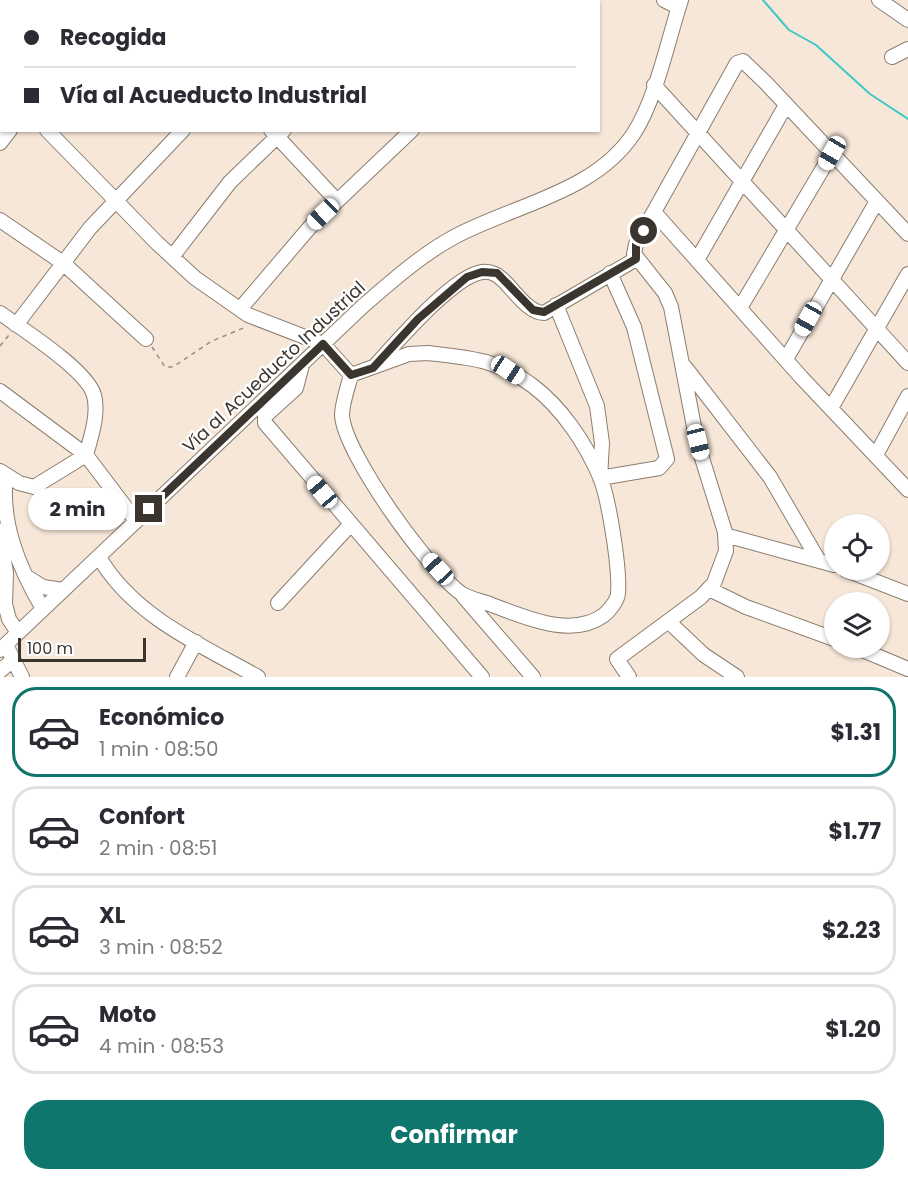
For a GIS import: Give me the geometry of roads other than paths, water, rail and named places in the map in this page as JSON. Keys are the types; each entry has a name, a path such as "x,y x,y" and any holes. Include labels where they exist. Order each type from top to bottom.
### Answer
{"street":[{"path":"664,0 679,4"},
{"path":"879,0 908,20"},
{"name":"Vía al Acueducto Industrial","path":"3,648 323,344 401,274 446,242 573,184 604,166 634,134 654,85 679,4"},
{"path":"892,57 908,50"},
{"path":"628,677 617,659 669,622 709,589 724,557 725,535 698,442 684,366 667,298 636,259 636,244 733,66 740,61 746,63 908,234"},
{"path":"654,85 908,363"},
{"path":"697,260 786,105"},
{"path":"16,325 63,263 115,201 181,132"},
{"path":"240,309 293,245 410,132"},
{"path":"56,133 115,201 172,257 240,309 256,318 323,344 351,375"},
{"path":"172,257 230,182 277,133 337,201"},
{"path":"740,308 832,153"},
{"path":"786,359 877,201"},
{"path":"654,212 908,490"},
{"path":"0,220 63,263 146,339"},
{"path":"373,368 418,319 467,277 482,272 497,273 539,313 636,259"},
{"path":"600,478 659,468 665,464 667,459 634,327 610,273"},
{"path":"831,408 875,327 908,274"},
{"path":"462,594 531,619 567,626 588,624 606,614 619,596 616,553 600,478 602,443 597,406 556,305"},
{"path":"0,313 71,367 91,390 95,403 86,455 41,484 28,486 2,476 5,529 43,609"},
{"path":"351,375 409,354 428,353 489,361 508,370 553,404 578,438 600,478"},
{"path":"302,364 296,388 269,411 264,420 267,428 482,677"},
{"path":"684,366 770,477 819,561"},
{"path":"351,375 342,415 348,438 362,468 400,524 533,677"},
{"path":"0,391 86,455 136,521"},
{"path":"876,455 908,396"},
{"path":"278,603 350,525"},
{"path":"5,529 1,545 6,613 18,633"},
{"path":"725,535 824,563"},
{"path":"1,545 11,564 26,576 43,587 63,590"},
{"path":"99,557 125,592 156,618 258,677"},
{"path":"872,580 908,594"},
{"path":"709,589 746,608 824,635"},
{"path":"669,622 704,655 737,677"},
{"path":"177,677 196,642"},
{"path":"3,648 22,677"},
{"path":"882,658 908,669"},
{"path":"0,671 13,660"}],"waterway":[{"path":"763,0 789,30 816,45 870,94 908,119"}]}
